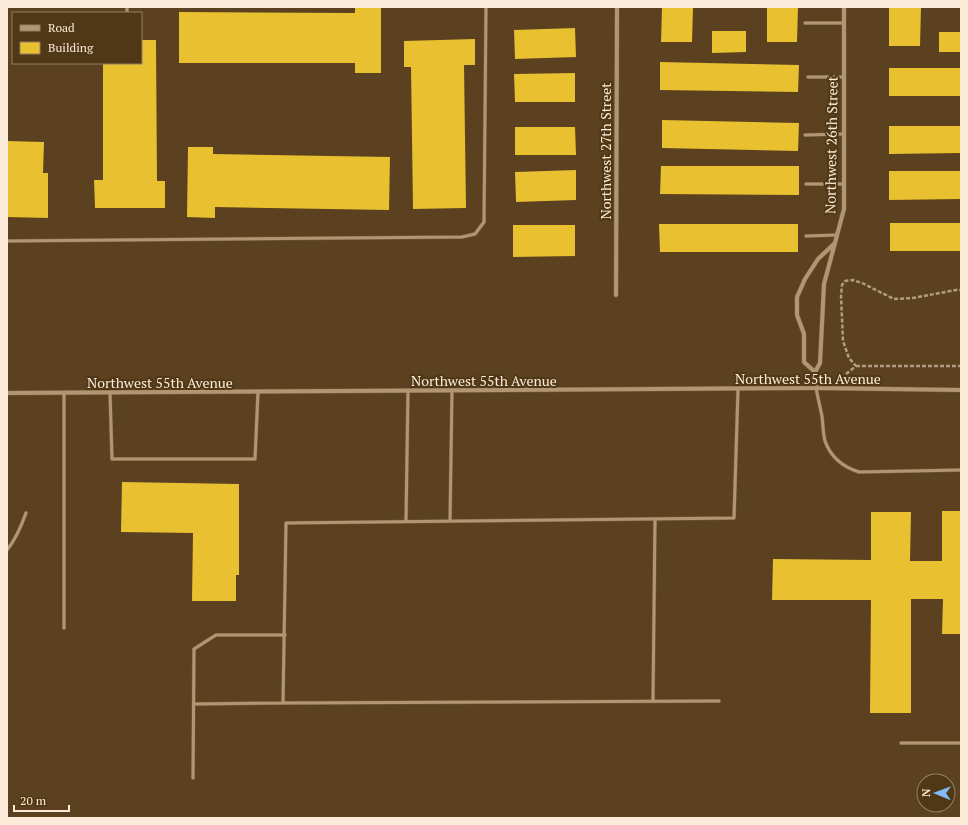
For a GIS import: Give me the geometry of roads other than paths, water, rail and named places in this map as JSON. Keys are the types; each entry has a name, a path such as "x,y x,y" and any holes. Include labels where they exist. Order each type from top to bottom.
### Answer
{"street":[{"name":"Northwest 27th Street","path":"616,294 617,7"},
{"name":"Northwest 26th Street","path":"816,388 815,372 820,363 824,284 844,209 844,7"},
{"path":"815,372 804,362 804,334 797,315 797,297 805,279 818,259 835,243"},
{"name":"Northwest 55th Avenue","path":"7,393 64,394 816,388 961,390"}],"lane":[{"path":"7,241 462,237 474,234 484,222 486,7"},
{"path":"805,23 844,23"},
{"path":"808,77 844,77"},
{"path":"805,135 844,134"},
{"path":"806,184 844,184"},
{"path":"806,236 837,235"},
{"name":"Northwest 26th Street","path":"816,388 825,441 830,452 839,462 850,469 859,472 961,470"},
{"path":"283,702 286,523 734,518 738,389"},
{"path":"406,521 408,391"},
{"path":"450,521 452,391"},
{"path":"110,393 112,459 255,459 258,392"},
{"path":"64,394 64,628"},
{"path":"7,550 18,534 26,513"},
{"path":"653,701 655,519"},
{"path":"193,778 194,649 216,635 284,634"},
{"path":"194,704 283,702 719,701"},
{"path":"902,744 961,743"}]}
